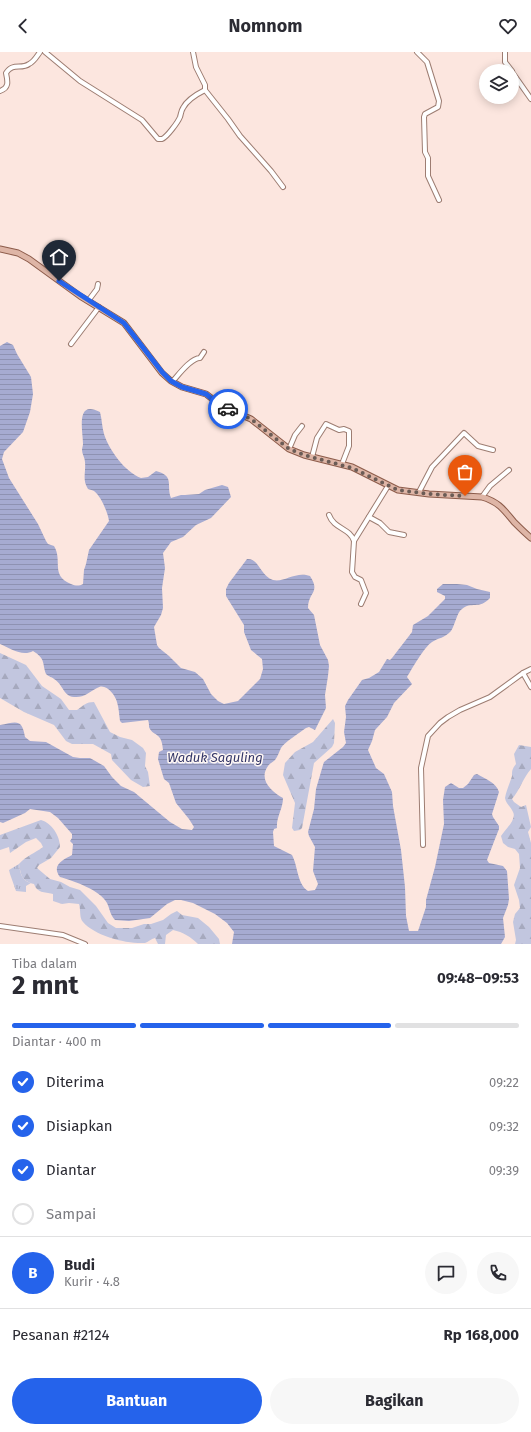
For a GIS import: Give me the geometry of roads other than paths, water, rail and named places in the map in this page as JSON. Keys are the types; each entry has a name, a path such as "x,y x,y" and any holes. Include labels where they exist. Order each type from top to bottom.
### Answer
{"main road":[{"path":"0,249 18,253 29,259 88,301 124,323 162,372 173,382 182,387 206,394 222,407 251,419 289,449 312,457 342,464 398,490 429,494 482,497 499,504 515,523 531,538"}],"street":[{"path":"0,91 5,89 7,85 6,74 8,70 16,66 25,66 29,64 40,52"},
{"path":"44,52 80,81 142,120 160,140 166,137 179,119 182,109 187,103 205,90"},
{"path":"194,52 196,67 205,85 205,90 240,136 283,187"},
{"path":"417,52 427,62 439,101 438,107 425,114 424,117 425,152 428,158 428,176 439,200"},
{"path":"505,52 505,62 507,64"},
{"path":"519,81 531,99"},
{"path":"88,301 96,290 98,284"},
{"path":"70,344 99,307"},
{"path":"173,382 184,367 197,358 200,358 204,352"},
{"path":"312,457 317,438 326,424 340,430 344,429 349,431 349,446 342,464"},
{"path":"289,449 295,434 302,426"},
{"path":"419,492 432,467 464,433 478,446 493,450"},
{"path":"482,497 490,486 509,470"},
{"path":"361,604 366,593 361,580 355,577 352,572 354,541 388,486"},
{"path":"329,516 337,526 350,534 354,541"},
{"path":"369,517 380,523 389,532 404,535"},
{"path":"423,845 421,768 428,736 448,717 490,697 523,673 531,669"},
{"path":"523,673 531,688"},
{"path":"0,926 63,935 85,944"}],"water":[{"name":"Waduk Saguling","path":"7,342 13,345 31,377 33,394 30,412 23,432 4,452 2,459 9,478 38,524 46,541 48,544 54,546 58,557 58,567 61,576 71,584 83,584 84,570 89,550 109,521 106,509 97,493 88,489 85,483 85,460 82,453 82,418 87,410 92,409 100,412 106,440 118,460 129,471 141,478 148,477 156,471 162,473 168,478 171,498 181,495 199,494 205,490 222,485 228,487 231,497 211,518 196,525 183,537 171,542 163,553 165,568 162,588 163,608 154,627 157,645 159,648 181,668 195,672 203,679 211,694 218,701 224,704 238,701 260,679 263,669 262,659 251,650 244,632 244,625 226,596 226,589 229,583 247,559 254,561 265,575 273,580 281,580 299,575 310,576 314,589 308,608 314,615 320,645 328,660 329,666 325,695 326,708 315,730 309,727 306,728 292,738 281,748 278,756 265,771 265,781 271,789 283,798 277,828 274,829 273,832 274,846 292,855 302,884 308,891 315,890 318,884 313,871 315,847 308,832 314,809 316,789 324,762 346,743 344,732 346,717 345,706 348,700 362,680 379,672 387,659 390,660 392,658 412,632 413,625 428,616 445,599 445,596 437,592 437,589 443,584 467,585 490,592 490,598 486,602 462,609 451,631 425,648 407,677 412,684 394,703 387,717 375,730 368,750 376,768 384,774 392,792 401,850 406,916 409,931 418,931 426,907 426,900 444,824 443,800 445,787 451,783 459,788 463,788 468,784 474,775 477,774 490,781 498,789 499,792 492,814 499,826 499,829 487,860 489,863 503,866 507,871 509,899 503,918 505,937 501,944 232,944 234,932 227,923 215,914 193,903 181,900 175,900 167,904 150,918 129,921 115,920 104,898 99,894 93,890 60,877 57,866 59,863 72,855 73,844 70,841 72,834 58,818 50,812 30,809 25,813 3,823 0,822 0,725 14,722 20,724 24,731 25,737 30,741 46,742 73,757 90,758 104,766 121,786 134,792 170,822 182,829 192,830 194,827 176,803 169,783 164,779 158,759 159,752 163,750 161,740 149,727 148,720 122,723 120,721 116,699 112,692 106,688 100,687 81,697 70,696 57,681 46,674 43,661 40,656 33,651 29,653 20,652 0,644 0,346"}]}
